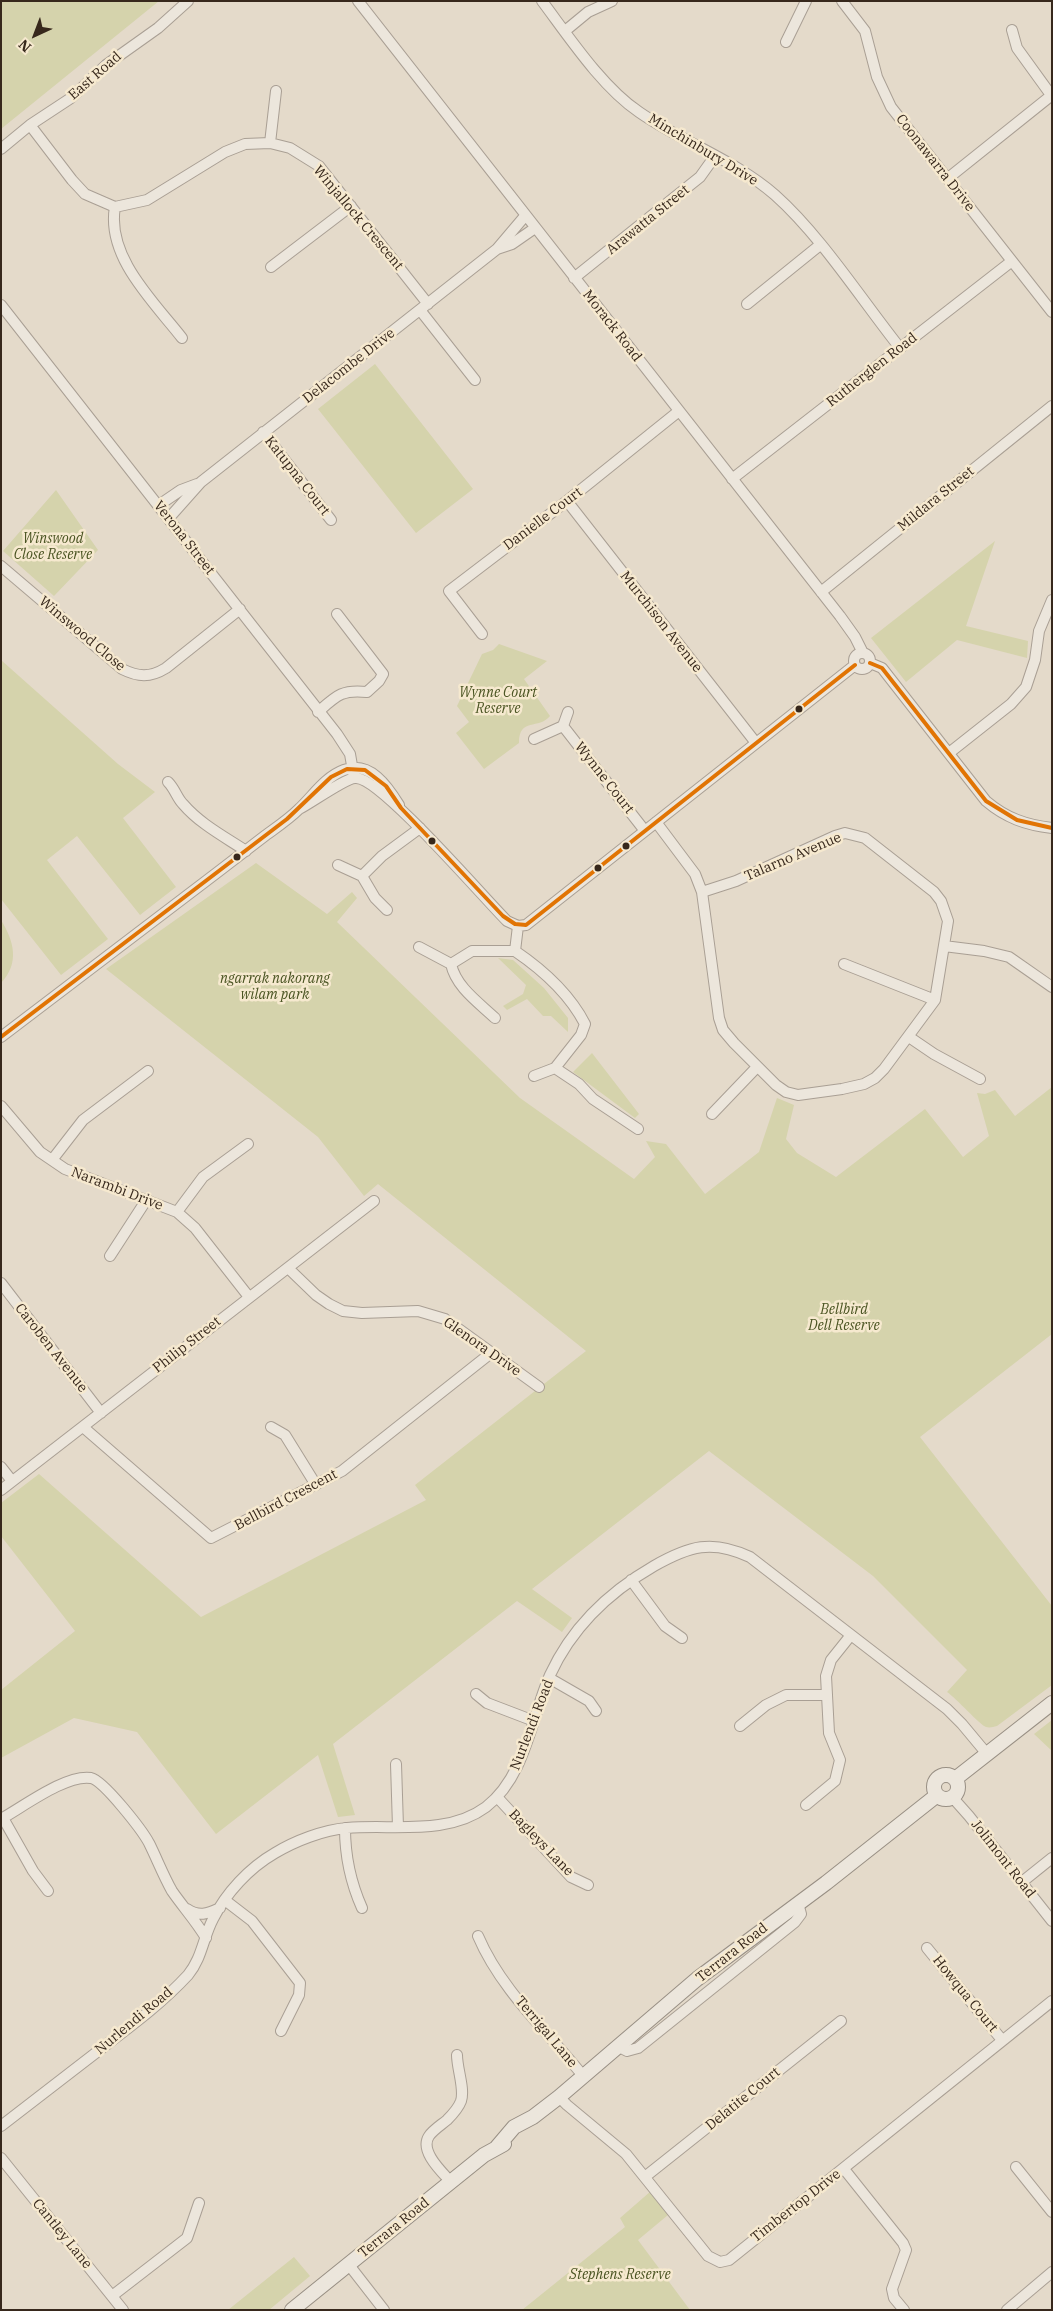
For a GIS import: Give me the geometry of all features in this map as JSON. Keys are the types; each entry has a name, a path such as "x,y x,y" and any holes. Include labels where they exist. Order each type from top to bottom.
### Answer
{"main road":[{"path":"955,1779 1052,1703"},
{"path":"946,1775 955,1779 958,1787 953,1798 944,1800 936,1796 933,1788 938,1778 946,1775"},
{"name":"Terrara Road","path":"292,2310 499,2144 514,2127 529,2120 559,2097 697,1979 936,1796"}],"street":[{"name":"East Road","path":"1,149 30,125 70,98 106,65 158,28 188,1"},
{"name":"Morack Road","path":"358,1 856,637 863,653"},
{"name":"Minchinbury Drive","path":"542,1 604,80 638,112 749,176 774,194 798,218 900,348"},
{"path":"565,31 588,12 612,1"},
{"path":"786,42 806,1"},
{"name":"Coonawarra Drive","path":"842,1 865,31 877,77 891,107 1052,312"},
{"path":"947,180 1051,95 1017,48 1012,30"},
{"path":"270,143 276,91"},
{"path":"30,125 85,194 115,207 116,240 126,265 182,338"},
{"name":"Winjallock Crescent","path":"115,207 147,200 225,152 245,144 270,143 290,148 319,166 351,206 475,380"},
{"name":"Arawatta Street","path":"574,278 700,177 715,156"},
{"path":"271,267 351,206"},
{"name":"Delacombe Drive","path":"169,518 201,482 497,250 525,216"},
{"name":"Delacombe Drive","path":"497,250 512,244 535,228"},
{"path":"747,304 820,245"},
{"name":"Rutherglen Road","path":"732,479 1012,261"},
{"name":"Verona Street","path":"1,306 159,505 350,754 353,773"},
{"name":"Mildara Street","path":"821,592 1052,406"},
{"name":"Danielle Court","path":"482,634 449,590 567,501 679,411"},
{"name":"Katupna Court","path":"263,432 332,520"},
{"name":"Delacombe Drive","path":"159,505 181,490 201,482"},
{"name":"Murchison Avenue","path":"567,501 756,743"},
{"name":"Winswood Close","path":"1,566 122,670 134,676 157,674 240,609"},
{"path":"949,753 1011,704 1026,687 1035,660 1039,631 1052,600"},
{"path":"318,712 340,693 354,690 367,692 379,681 383,674 338,614"},
{"path":"863,653 870,658 867,668 862,669 855,665 854,660 856,656 863,653"},
{"path":"870,663 882,668 975,788 1000,813 1017,821 1052,828"},
{"path":"1,1037 300,809 324,795 353,773 401,808 500,914 518,926 526,924 855,665"},
{"path":"534,739 563,726 568,712"},
{"name":"Wynne Court","path":"563,726 645,831"},
{"path":"168,782 176,791 181,802 190,811 246,851"},
{"name":"Talarno Avenue","path":"656,822 695,874 702,892 723,1030 776,1086 786,1092 798,1095 857,1086 875,1078 909,1037 935,1000 948,921 941,901 934,892 865,838 845,833 835,836 736,881 702,892"},
{"path":"362,876 382,856 420,828"},
{"path":"338,865 362,876 375,898 387,910"},
{"path":"515,950 518,926"},
{"path":"944,946 984,951 1009,957 1052,987"},
{"path":"419,947 451,964"},
{"path":"451,964 472,951 515,950 542,971 578,1010 585,1024 581,1035 555,1068 534,1076"},
{"path":"451,964 453,975 460,984 495,1018"},
{"path":"844,964 935,1000"},
{"path":"909,1037 934,1054 980,1078"},
{"path":"712,1114 757,1067"},
{"path":"555,1068 579,1084 593,1099 638,1129"},
{"path":"52,1160 83,1120 148,1071"},
{"name":"Narambi Drive","path":"1,1106 29,1141 52,1160 82,1177 147,1199 177,1212 195,1228 249,1297"},
{"path":"177,1212 203,1177 248,1144"},
{"path":"110,1256 147,1199"},
{"name":"Philip Street","path":"1,1490 374,1201"},
{"name":"Glenora Drive","path":"288,1268 316,1295 344,1311 362,1313 418,1311 445,1319 539,1387"},
{"name":"Caroben Avenue","path":"1,1283 101,1412"},
{"name":"Bellbird Crescent","path":"83,1427 211,1538 342,1470 491,1353"},
{"path":"271,1426 284,1435 316,1485"},
{"path":"1,1467 12,1481"},
{"name":"Nurlendi Road","path":"1,2126 154,2008 189,1973 200,1958 213,1919 224,1904 250,1871 275,1853 304,1839 345,1828 439,1825 456,1821 485,1808 497,1797 511,1778 520,1760 549,1678 560,1654 575,1633 593,1612 631,1580 678,1552 719,1545 750,1557 947,1709 987,1754"},
{"path":"631,1580 665,1626 682,1638"},
{"path":"806,1805 835,1782 840,1760 829,1733 826,1676 831,1660 851,1635"},
{"path":"549,1678 589,1701 596,1711"},
{"path":"476,1694 487,1703 534,1720"},
{"path":"740,1726 766,1705 786,1695 827,1695"},
{"path":"396,1764 398,1827"},
{"path":"48,1891 33,1871 2,1818 66,1782 84,1778 99,1781 113,1795 148,1841 163,1876 206,1938"},
{"name":"Bagleys Lane","path":"497,1797 571,1877 588,1885"},
{"name":"Jolimont Road","path":"953,1798 1052,1921"},
{"path":"345,1828 348,1868 362,1908"},
{"path":"1022,1882 1052,1858"},
{"path":"182,1906 196,1915 209,1913 224,1904 252,1921 300,1983 299,1995 281,2032"},
{"name":"Terrigal Lane","path":"478,1936 488,1960 527,2013 552,2037 584,2076"},
{"name":"Howqua Court","path":"928,1948 1002,2040"},
{"name":"Timbertop Drive","path":"559,2097 626,2154 646,2176 708,2256 720,2262 729,2260 1052,2001"},
{"name":"Delatite Court","path":"646,2176 841,2021"},
{"path":"451,2182 430,2157 426,2145 429,2136 454,2113 461,2102 462,2093 457,2067 458,2055"},
{"name":"Cantley Lane","path":"1,2158 123,2310"},
{"path":"1016,2167 1052,2212"},
{"path":"844,2169 903,2243 906,2250 892,2289 894,2298 904,2310"},
{"path":"112,2296 187,2238 199,2203"},
{"path":"349,2265 384,2310"},
{"path":"1009,2309 1052,2272"}],"green space":[{"path":"1,1 159,1 1,129"},
{"path":"375,364 473,489 416,533 318,409"},
{"name":"Winswood Close Reserve","path":"56,490 98,550 54,596 3,551"},
{"path":"995,541 966,626 1028,641 1027,658 957,640 906,682 871,638"},
{"name":"Wynne Court Reserve","path":"499,644 547,661 524,679 550,716 546,720 530,725 522,730 519,743 484,769 456,733 469,722 457,706 482,654 493,650"},
{"path":"1,660 118,764 155,792 123,818 176,887 140,915 77,836 47,860 108,939 61,975 1,899"},
{"name":"Bellbird Dell Reserve","path":"256,863 327,914 352,892 357,898 337,922 520,1098 634,1179 655,1157 646,1141 666,1144 705,1194 759,1152 777,1098 794,1105 786,1139 797,1153 836,1177 925,1109 963,1157 989,1136 977,1093 985,1094 995,1090 1015,1116 1052,1087 1052,1334 920,1437 1052,1606 1052,1685 997,1726 986,1727 983,1725 947,1692 967,1670 873,1576 709,1451 532,1589 572,1618 562,1632 517,1601 333,1744 355,1815 338,1817 318,1755 216,1834 137,1732 74,1718 1,1758 1,1690 75,1631 1,1536 1,1503 39,1474 201,1617 426,1500 415,1485 586,1351 378,1184 364,1196 318,1137 106,969"},
{"path":"1,920 12,944 13,960 11,968 1,983"},
{"path":"498,958 513,960 544,988 568,1018 568,1032 551,1016 543,1016 527,999 507,1010 503,1006 523,994 526,985"},
{"path":"592,1053 639,1114 635,1118 573,1072"},
{"path":"1052,1720 1052,1751 1034,1734"},
{"name":"Stephens Reserve","path":"651,2191 668,2215 638,2240 690,2310 522,2310 625,2227 620,2218"},
{"path":"294,2257 310,2276 269,2310 228,2310"}],"transit line":[{"path":"870,663 882,668 986,801 1017,820 1052,828"},
{"path":"1,1037 287,819 331,777 347,769 365,770 386,786 401,808 503,916 515,924 526,925 855,665"}],"park label":[{"name":"ngarrak nakorang wilam park","path":"275,988"}]}
